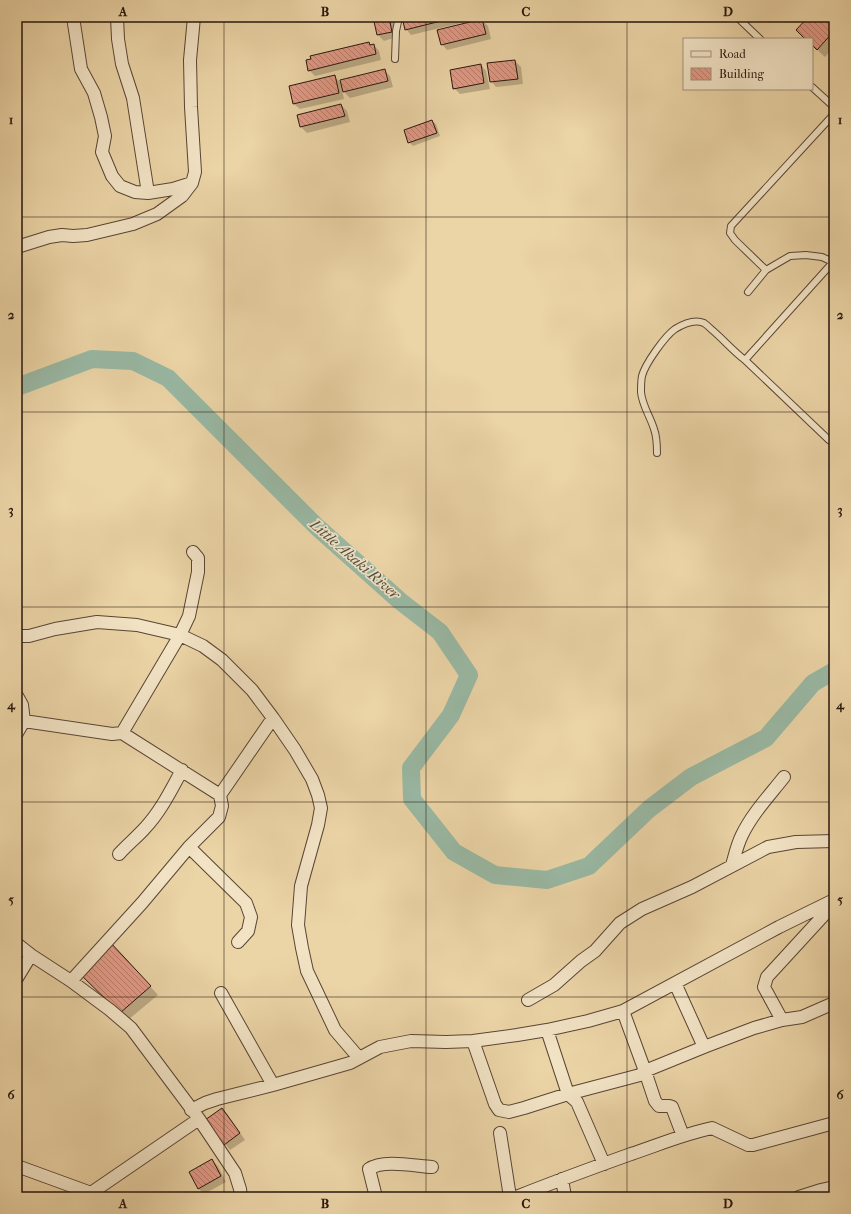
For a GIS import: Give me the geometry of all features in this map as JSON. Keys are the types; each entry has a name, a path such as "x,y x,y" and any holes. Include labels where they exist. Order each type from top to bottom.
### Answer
{"street":[{"path":"73,17 81,69 94,93 101,117 105,136 102,152 112,176 120,186 135,192 148,193 173,189 192,183"},
{"path":"117,17 118,39 122,64 133,98 148,193"},
{"path":"17,247 49,237 62,235 86,235 132,224 157,214 182,196 192,183 195,172 190,60 194,17"},
{"path":"122,733 180,635 189,616 198,572 198,558 193,552"},
{"path":"17,636 29,636 55,629 97,622 137,625 180,635 203,646 222,660 252,690 273,718 312,779 318,795 321,808 318,825 301,886 298,925 307,971 335,1030 359,1058"},
{"path":"17,696 22,705 24,721 17,733"},
{"path":"72,981 142,903 189,847 218,817 222,806 220,795 273,718"},
{"path":"24,721 112,734 122,733 220,795"},
{"path":"119,854 146,827 157,813 166,800 182,770"},
{"path":"732,865 742,835 756,811 784,777"},
{"path":"528,1000 554,985 595,950 620,923 642,909 692,887 768,847 796,842 834,841"},
{"path":"189,847 246,903 251,917 248,931 238,942"},
{"path":"17,1166 91,1195 195,1114 205,1103 350,1063 380,1047 411,1041 474,1041 548,1030 623,1011 779,927 834,900"},
{"path":"782,1020 764,987 767,977 834,904"},
{"path":"17,944 31,955 72,981 110,1010 130,1028 195,1114 235,1173 241,1197"},
{"path":"17,978 31,955"},
{"path":"674,983 704,1046"},
{"path":"221,992 273,1085"},
{"path":"474,1041 495,1104 499,1110 509,1112 568,1094 640,1075 645,1071 704,1046 754,1028 782,1020 802,1017 834,1003"},
{"path":"623,1011 655,1102 659,1106 672,1107 683,1136"},
{"path":"548,1030 568,1094 577,1102 604,1164"},
{"path":"516,1197 562,1178 683,1136 712,1128 748,1145 753,1145 834,1123"},
{"path":"500,1132 510,1197"},
{"path":"376,1197 369,1169 373,1166 387,1164 432,1167"},
{"path":"562,1178 565,1197"},
{"path":"799,1197 834,1187"}],"lane":[{"path":"395,59 396,31 399,17"},
{"path":"737,17 759,38"},
{"path":"813,88 834,107"},
{"path":"766,270 730,234 731,226 834,114"},
{"path":"745,360 833,262 822,257 806,255 790,256 766,270 748,292"},
{"path":"657,453 655,430 642,402 642,375 650,360 666,338 675,329 696,321 704,324 719,336 829,440"}],"building":[{"path":"373,17 389,17 392,32 377,35"},
{"path":"402,17 457,17 405,30"},
{"path":"808,17 834,17 834,31 817,50 813,46 813,38 804,38 796,30"},
{"path":"482,19 486,34 441,45 437,30"},
{"path":"369,42 370,45 374,44 376,54 308,71 306,60 311,59 310,56"},
{"path":"515,60 518,79 490,82 487,63"},
{"path":"481,64 484,83 453,89 450,70"},
{"path":"385,69 388,81 343,92 340,80"},
{"path":"335,75 339,93 293,104 289,86"},
{"path":"341,104 345,116 300,127 297,115"},
{"path":"432,120 437,133 408,143 404,130"},
{"path":"110,942 151,986 120,1013 80,974"},
{"path":"222,1108 240,1133 224,1145 205,1120"},
{"path":"212,1159 221,1176 198,1189 189,1172"}],"waterway":[{"name":"Little Akaki River","path":"17,387 92,359 133,361 168,378 317,527 400,601 440,632 469,675 451,715 411,768 412,799 454,852 495,875 547,880 589,866 649,809 691,777 766,738 813,683 834,671"}]}
